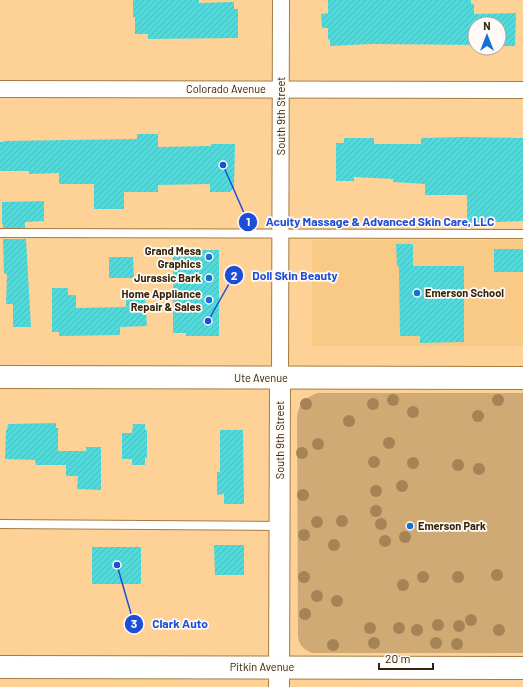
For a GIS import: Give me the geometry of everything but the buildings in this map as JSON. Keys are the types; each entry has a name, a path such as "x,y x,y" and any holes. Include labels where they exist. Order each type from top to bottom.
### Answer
{"main road":[{"name":"Ute Avenue","path":"0,377 523,378"},
{"name":"Pitkin Avenue","path":"0,668 279,677 523,668"}],"street":[{"name":"South 9th Street","path":"279,677 281,0"},
{"name":"Colorado Avenue","path":"0,89 523,90"}],"lane":[{"path":"0,233 523,234"},
{"path":"0,524 280,526"}],"shaded area":[{"name":"Emerson School","path":"312,240 523,240 523,346 312,346"},
{"name":"Emerson Park","path":"318,393 523,393 523,653 312,653 302,646 299,642 298,636 297,416 301,404 310,396"}],"place":[{"name":"Acuity Massage & Advanced Skin Care, LLC","path":"223,165"},
{"name":"Grand Mesa Graphics","path":"209,257"},
{"name":"Jurassic Bark","path":"209,278"},
{"name":"Emerson School","path":"417,293"},
{"name":"Home Appliance Repair & Sales","path":"209,300"},
{"name":"Doll Skin Beauty","path":"208,321"},
{"name":"Emerson Park","path":"410,526"},
{"name":"Clark Auto","path":"117,565"}]}
